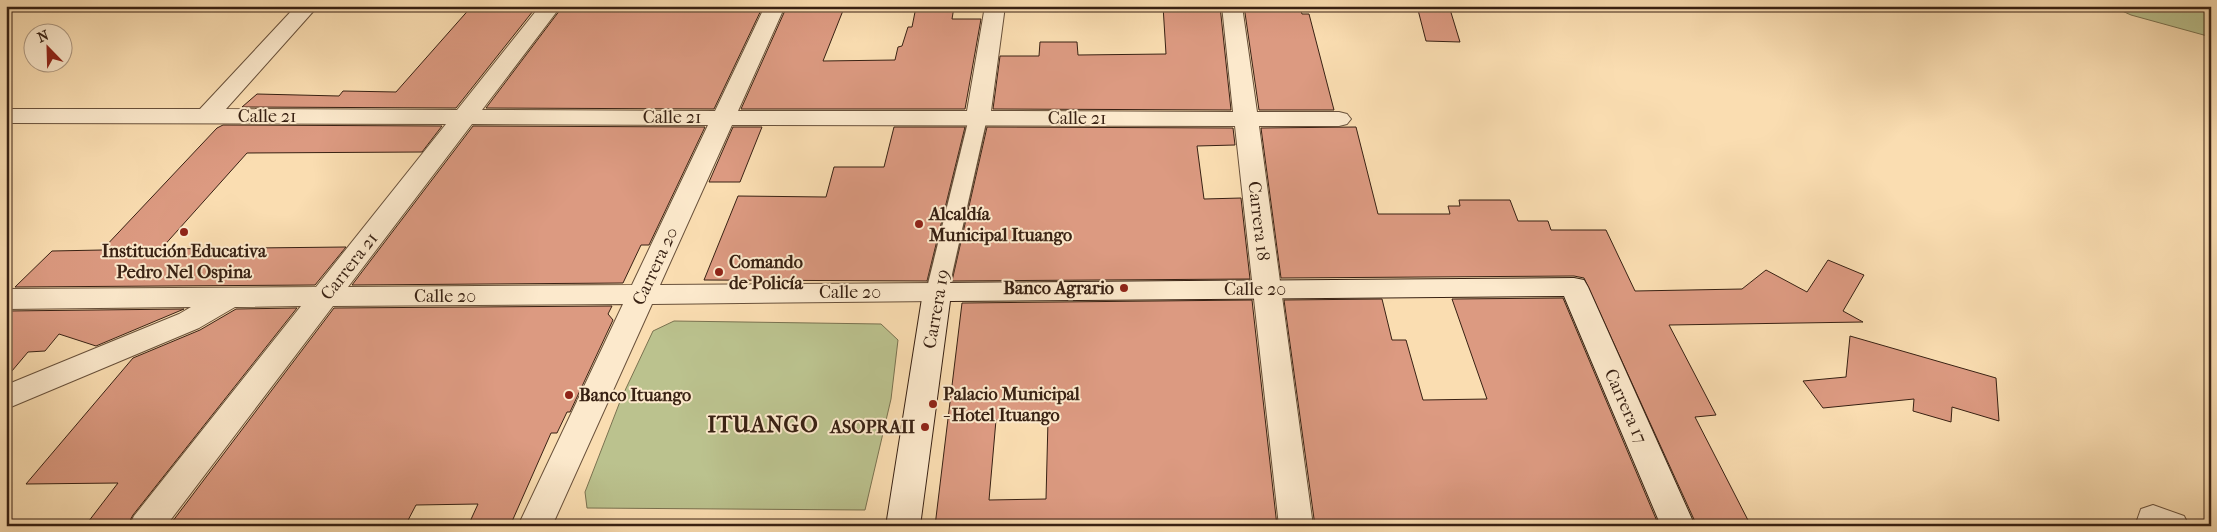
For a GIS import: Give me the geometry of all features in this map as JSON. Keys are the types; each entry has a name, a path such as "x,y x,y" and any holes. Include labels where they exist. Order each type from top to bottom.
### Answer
{"street":[{"path":"206,116 308,6"},
{"name":"Carrera 21","path":"146,526 551,6"},
{"name":"Carrera 20","path":"535,526 775,6"},
{"name":"Carrera 19","path":"903,526 938,292 978,118 995,6"},
{"name":"Carrera 18","path":"1232,6 1296,526"},
{"name":"Calle 21","path":"6,116 1339,119"},
{"name":"Calle 20","path":"6,299 1574,287"},
{"name":"Carrera 17","path":"1574,287 1678,526"},
{"path":"6,398 189,321 231,297"},
{"path":"2152,526 2153,519 2172,526"}],"green space":[{"path":"1019,6 1093,6 1056,12 1026,9"},
{"path":"2111,6 2211,6 2211,37 2131,15"},
{"path":"674,321 881,324 898,340 891,399 865,510 587,508 585,492 621,399 653,331"}],"building":[{"path":"472,6 537,6 456,108 242,107 257,94 339,96 343,91 396,92"},
{"path":"563,6 763,6 714,109 486,108"},
{"path":"787,6 844,8 823,61 895,60 898,47 902,46 908,27 912,27 916,7 954,7 952,19 981,19 965,109 741,109"},
{"path":"1163,6 1220,6 1231,110 993,109 1000,56 1039,56 1040,42 1077,42 1078,55 1166,54"},
{"path":"1244,6 1299,6 1302,14 1309,14 1334,110 1259,110"},
{"path":"1417,6 1449,6 1460,42 1426,41"},
{"name":"Institución Educativa Pedro Nel Ospina","path":"223,125 442,126 422,152 247,153 161,249 346,247 315,285 15,287 52,251 102,250 217,128"},
{"path":"473,126 705,127 649,245 641,245 623,283 352,285"},
{"path":"733,127 762,127 740,182 709,182"},
{"path":"894,127 965,127 927,281 704,280 738,196 826,197 834,167 884,167"},
{"path":"987,127 1233,128 1235,145 1197,146 1204,199 1241,198 1250,279 952,281"},
{"path":"1356,127 1378,214 1450,214 1448,206 1460,206 1459,200 1510,200 1518,221 1548,221 1551,230 1606,230 1635,291 1742,289 1766,270 1807,292 1828,260 1864,275 1843,311 1863,322 1669,325 1716,415 1695,417 1751,526 1697,526 1584,278 1574,276 1281,278 1261,128"},
{"path":"1563,298 1659,526 1315,526 1284,300 1382,299 1392,340 1406,340 1423,400 1487,399 1452,299"},
{"path":"1252,300 1277,526 935,526 962,303","holes":["996,420 1048,420 1046,499 989,500"]},
{"path":"612,306 608,314 613,320 570,412 567,412 557,433 551,433 510,526 468,526 478,504 416,505 405,526 169,526 334,308"},
{"path":"297,308 133,515 127,526 85,526 118,483 26,484 133,358 200,330 236,309"},
{"path":"184,309 96,346 59,334 45,351 28,352 6,378 6,311"},
{"path":"1850,336 1996,378 1999,421 1952,407 1951,422 1913,411 1914,399 1823,408 1803,381 1846,377"}],"place":[{"name":"Alcaldía Municipal Ituango","path":"919,224"},
{"name":"Institución Educativa Pedro Nel Ospina","path":"184,232"},
{"name":"Comando de Policía","path":"719,272"},
{"name":"Banco Agrario","path":"1124,288"},
{"name":"Banco Ituango","path":"569,395"},
{"name":"Palacio Municipal - Hotel Ituango","path":"933,404"},
{"name":"ASOPRAII","path":"925,427"}],"district":[{"name":"ITUANGO","path":"763,424"}]}
